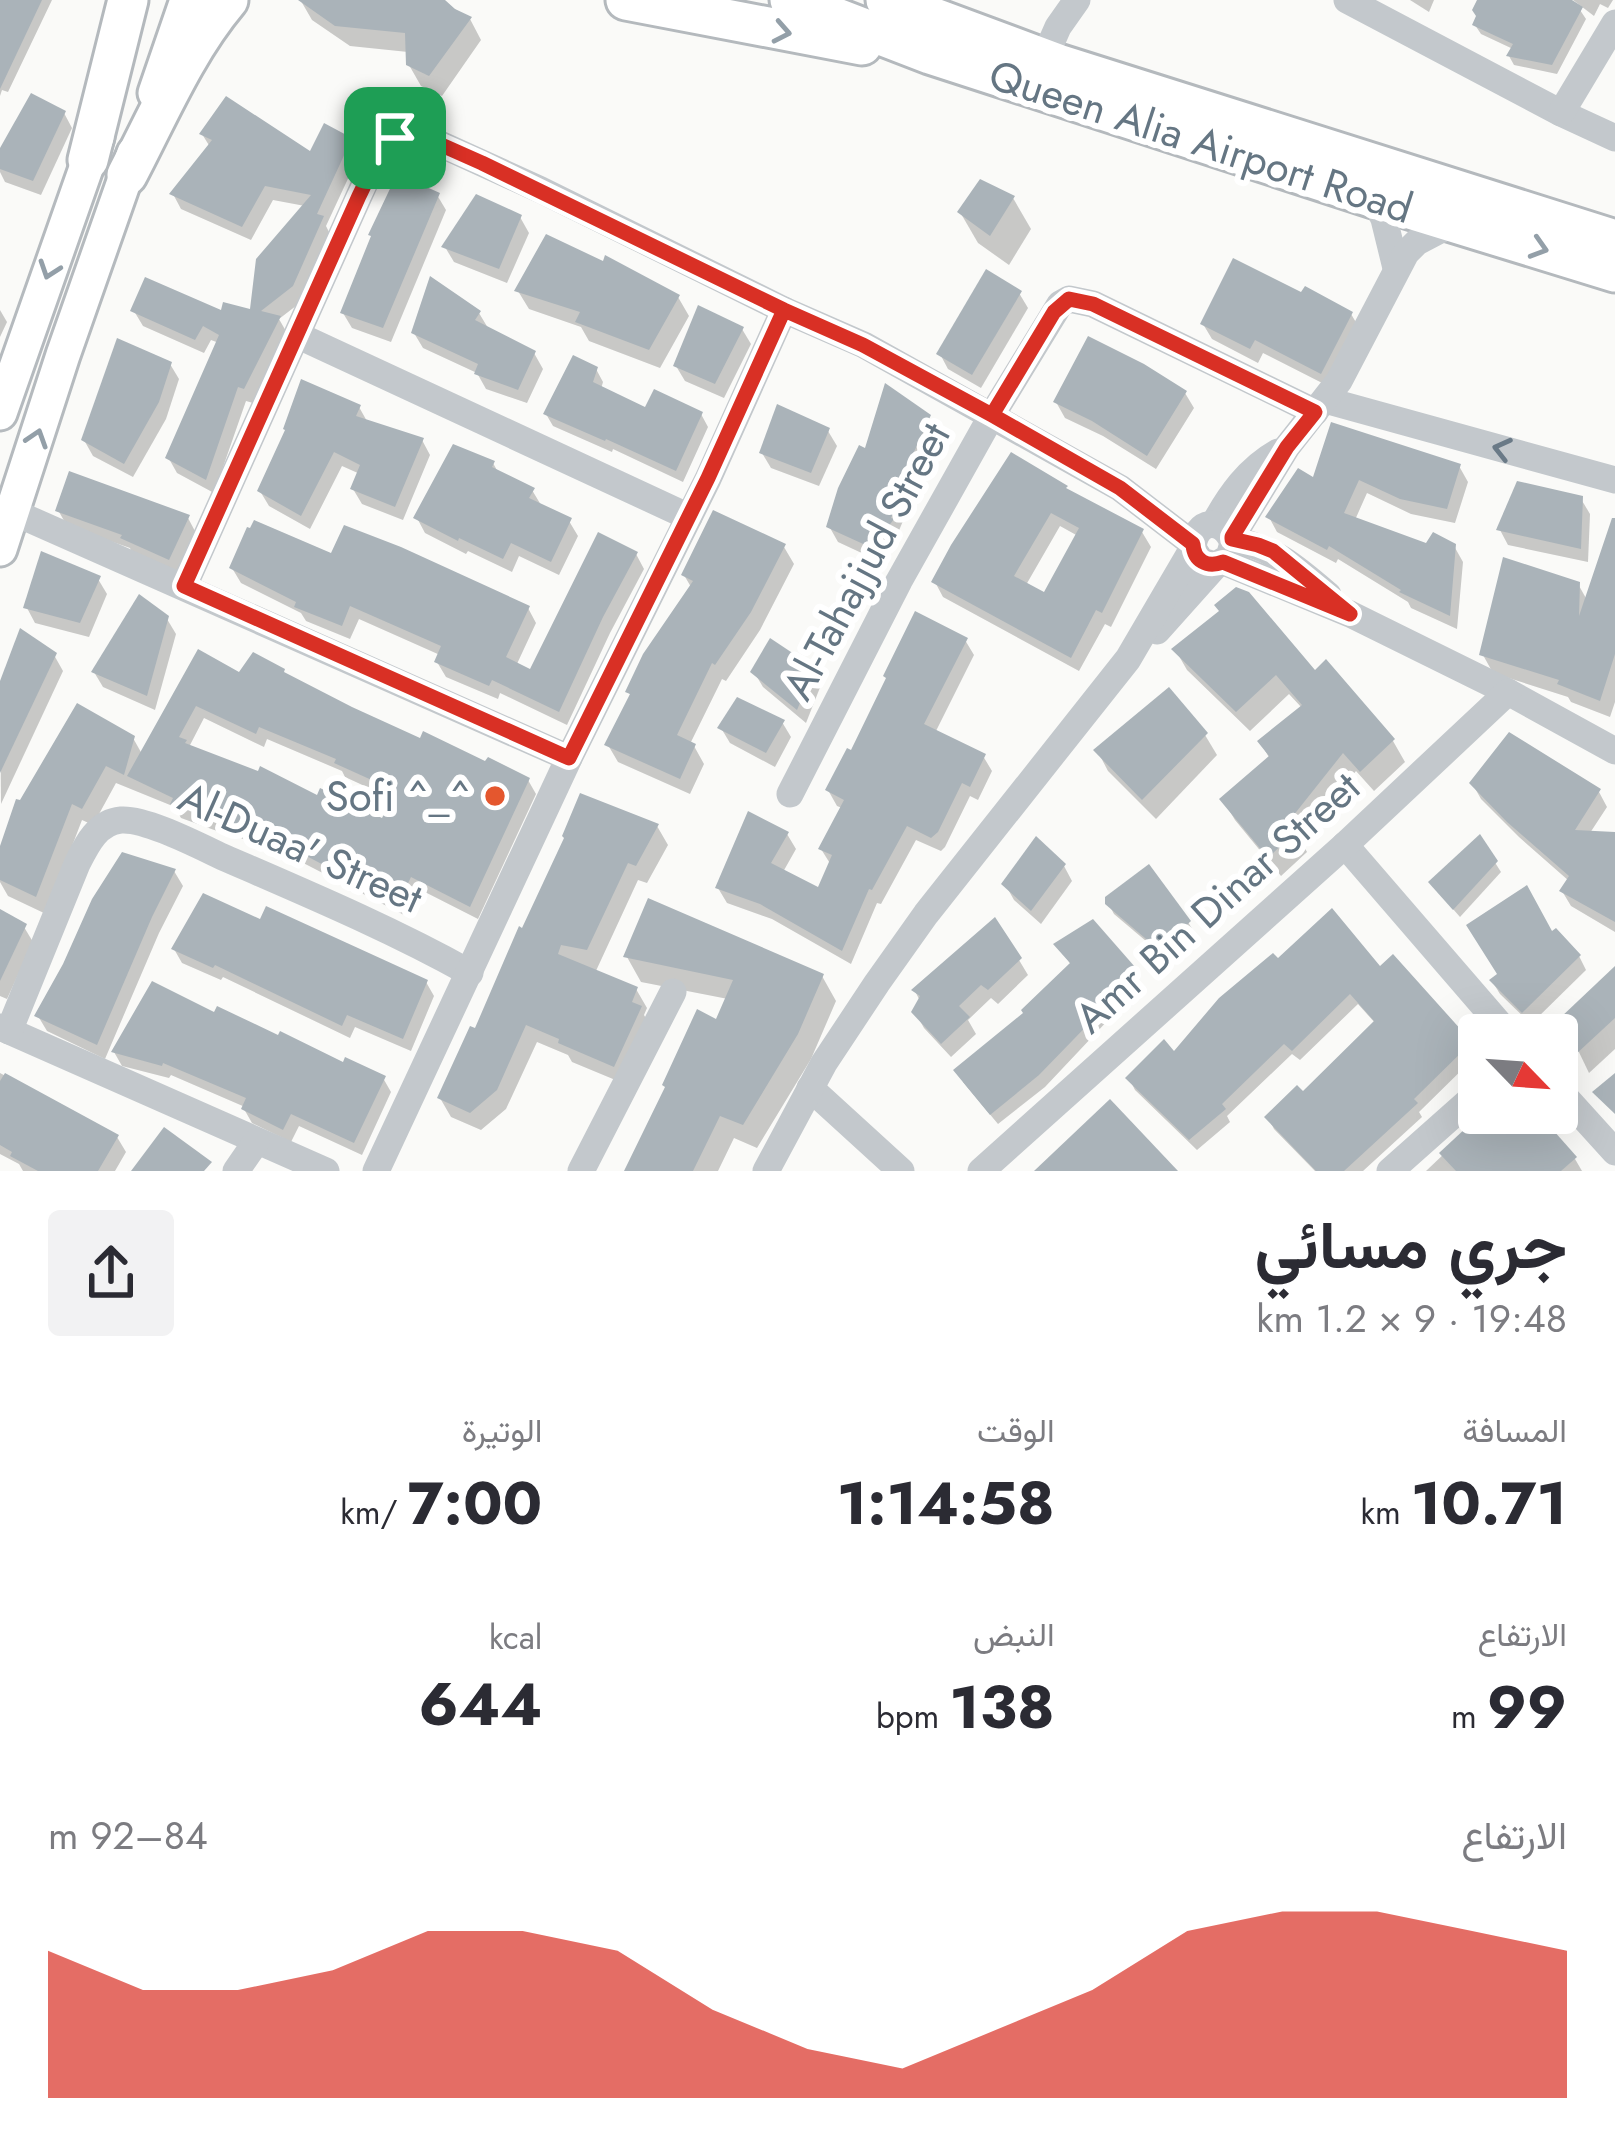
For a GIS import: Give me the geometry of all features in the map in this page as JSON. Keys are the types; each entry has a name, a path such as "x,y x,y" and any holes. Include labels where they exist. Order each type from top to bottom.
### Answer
{"highway":[{"path":"88,160 128,0"},
{"path":"127,176 192,50 228,0"},
{"path":"626,0 832,41 921,24"},
{"name":"Queen Alia Airport Road","path":"790,0 921,24 1044,59 1615,240"},
{"name":"Queen Alia Airport Road","path":"886,0 921,24 1374,198 1615,272"}],"main road":[{"path":"0,412 145,0"},
{"path":"0,549 187,0"}],"street":[{"path":"1044,59 1077,0"},
{"path":"1347,0 1615,138"},
{"path":"1561,113 1615,23"},
{"path":"184,586 374,166 395,138 412,135 541,190 863,345 1214,543 1258,545 1273,551 1350,614 1508,692 1615,752"},
{"path":"1374,198 1396,268"},
{"path":"766,1171 810,1088 926,914 1320,406 1350,361 1406,253 1455,222"},
{"name":"Al-Tahajjud Street","path":"790,794 899,581 992,415 1054,312 1069,299 1093,304 1320,406"},
{"path":"376,1171 784,310"},
{"path":"298,336 689,517"},
{"path":"1320,406 1615,480"},
{"path":"13,512 569,758"},
{"name":"Amr Bin Dinar Street","path":"981,1171 1508,692"},
{"name":"Al-Duaa' Street","path":"5,1029 76,864 104,825 120,820 203,848 417,943 470,973"},
{"path":"1345,845 1491,1014"},
{"path":"581,1171 673,992"},
{"path":"5,1029 326,1171"},
{"path":"810,1088 901,1171"},
{"path":"1390,1171 1458,1111"},
{"path":"1578,1111 1615,1151"},
{"path":"236,1171 256,1142"}],"building":[{"path":"0,0 42,0 0,89"},
{"path":"298,0 445,0 472,17 429,76 406,65 405,33 335,26"},
{"path":"1477,0 1572,0 1583,7 1552,65 1506,56 1513,44 1472,25"},
{"path":"31,93 66,111 33,181 0,169 0,148"},
{"path":"226,96 310,151 324,123 352,138 317,214 324,216 293,286 261,311 281,316 244,389 238,387 206,480 165,458 219,335 203,326 195,340 130,311 145,277 221,310 223,302 250,309 256,259 311,195 265,186 242,227 169,194 212,140 199,134"},
{"path":"397,174 440,193 383,328 340,313 368,235"},
{"path":"980,179 1015,196 990,236 957,212"},
{"path":"476,194 522,215 499,269 441,247"},
{"path":"546,234 603,261 605,255 680,295 649,350 575,322 580,312 514,291"},
{"path":"1233,258 1301,292 1305,286 1353,312 1321,374 1255,340 1250,349 1200,324"},
{"path":"986,269 1022,291 972,375 936,354"},
{"path":"430,276 481,311 475,320 536,351 518,390 474,374 478,364 411,333"},
{"path":"698,305 744,327 715,384 673,366"},
{"path":"1088,336 1187,391 1147,456 1053,402"},
{"path":"117,338 172,362 159,402 124,464 81,440"},
{"path":"573,355 598,367 593,382 645,407 654,389 703,412 676,471 543,414"},
{"path":"301,379 361,405 356,416 424,438 395,507 350,489 360,465 334,452 301,516 257,491 285,430"},
{"path":"885,383 931,415 907,467 911,469 894,519 872,548 826,527 859,445 865,448"},
{"path":"777,404 830,428 811,473 759,453"},
{"path":"1331,422 1461,464 1447,509 1400,499 1359,480 1344,513 1426,543 1433,532 1456,544 1450,616 1399,592 1329,546 1327,550 1265,517 1298,468 1313,477"},
{"path":"453,444 495,461 492,467 535,488 529,498 572,518 551,562 511,543 503,559 413,518"},
{"path":"1011,452 1144,529 1102,613 1096,610 1071,658 931,582","holes":["1051,513 1079,528 1044,592 1014,576"]},
{"path":"69,471 190,515 169,560 120,538 122,535 55,511"},
{"path":"1517,481 1583,496 1581,549 1496,530"},
{"path":"713,510 786,544 751,612 712,663 677,735 696,744 680,779 604,745 630,694 625,692 643,654 693,581 681,575"},
{"path":"1612,518 1615,654 1600,701 1557,684 1559,680 1479,655 1503,557 1580,582 1579,616"},
{"path":"254,520 331,553 344,525 530,606 506,657 530,669 598,532 638,552 559,712 492,680 489,686 434,662 441,646 350,606 342,626 294,607 296,602 229,568"},
{"path":"41,551 101,576 80,623 23,608"},
{"path":"1236,587 1249,592 1315,670 1326,659 1395,739 1360,772 1343,753 1289,821 1297,830 1268,858 1219,799 1269,756 1257,741 1302,705 1276,675 1236,712 1171,649 1219,611 1214,605"},
{"path":"139,594 169,616 147,696 91,672"},
{"path":"915,611 968,638 924,724 986,754 970,787 962,783 938,832 931,838 907,826 869,889 842,951 760,904 715,888 748,811 789,832 771,863 818,887 832,855 818,849 844,800 825,790 847,748 851,750"},
{"path":"20,628 57,653 0,773 0,681"},
{"path":"770,638 815,668 797,710 750,672"},
{"path":"198,649 239,672 253,652 420,738 423,731 530,778 470,907 411,877 398,904 274,839 271,845 211,815 170,804 173,798 127,776","holes":["196,706 256,734 259,727 396,791 382,818 320,788 317,795 260,766 258,771 179,737"]},
{"path":"1169,687 1208,733 1142,800 1093,750"},
{"path":"737,697 785,720 766,753 717,728"},
{"path":"77,703 135,736 124,775 106,766 82,809 72,804 36,897 0,880 0,846 16,799 20,800"},
{"path":"1509,732 1601,789 1575,830 1615,832 1615,922 1559,891 1569,876 1469,783"},
{"path":"580,793 659,824 636,866 628,863 587,950 561,945 558,954 638,987 632,1002 642,1006 614,1067 526,1025 497,1090 470,1113 437,1098 470,1026 475,1028 519,926 522,928"},
{"path":"1480,834 1498,861 1453,910 1428,882"},
{"path":"1036,836 1066,864 1031,911 1001,884"},
{"path":"122,852 176,869 97,1045 34,1016 92,899"},
{"path":"1149,864 1191,921 1159,950 1105,904 1105,897"},
{"path":"1527,885 1552,931 1556,928 1581,955 1522,1013 1489,980 1497,974 1466,925"},
{"path":"203,893 260,919 266,906 428,980 403,1039 347,1015 342,1026 171,949"},
{"path":"648,898 824,974 798,1034 743,1125 720,1116 693,1171 624,1171 697,1009 716,1019 733,980 623,957"},
{"path":"1332,908 1380,966 1393,954 1458,1026 1458,1056 1414,1099 1418,1103 1344,1171 1316,1171 1264,1117 1297,1085 1303,1091 1374,1021 1350,994 1292,1051 1284,1044 1222,1104 1226,1109 1189,1140 1125,1078 1164,1039 1174,1051 1219,998 1273,953 1278,958"},
{"path":"0,909 27,924 0,981"},
{"path":"995,917 1022,958 988,990 981,985 959,1006 970,1017 941,1044 911,1012 920,996 911,990"},
{"path":"1093,919 1135,967 1106,1006 1039,1075 990,1115 953,1070 1023,1013 1070,963 1053,944"},
{"path":"1615,966 1615,1018 1578,1052 1578,1014 1564,1014"},
{"path":"152,981 214,1012 217,1006 386,1076 354,1143 291,1114 283,1130 241,1109 246,1098 163,1063 111,1052"},
{"path":"5,1073 119,1135 98,1171 38,1171 10,1156 12,1152 0,1145 0,1081"},
{"path":"1615,1073 1615,1114 1592,1092"},
{"path":"1110,1099 1178,1171 1034,1171"},
{"path":"164,1127 212,1162 204,1171 131,1171"},
{"path":"1459,1134 1557,1134 1577,1157 1561,1171 1456,1171 1439,1153"}],"place":[{"name":"Sofi ^_^","path":"495,796"}],"route":[{"path":"395,138 359,196 184,586 569,758 708,478 784,310 863,345 1120,488 1193,544 1196,555 1208,565 1223,562 1350,614 1273,551 1232,539 1287,447 1315,412 1093,304 1069,299 1054,312 992,415 863,345 541,190 419,135 395,138"}]}
